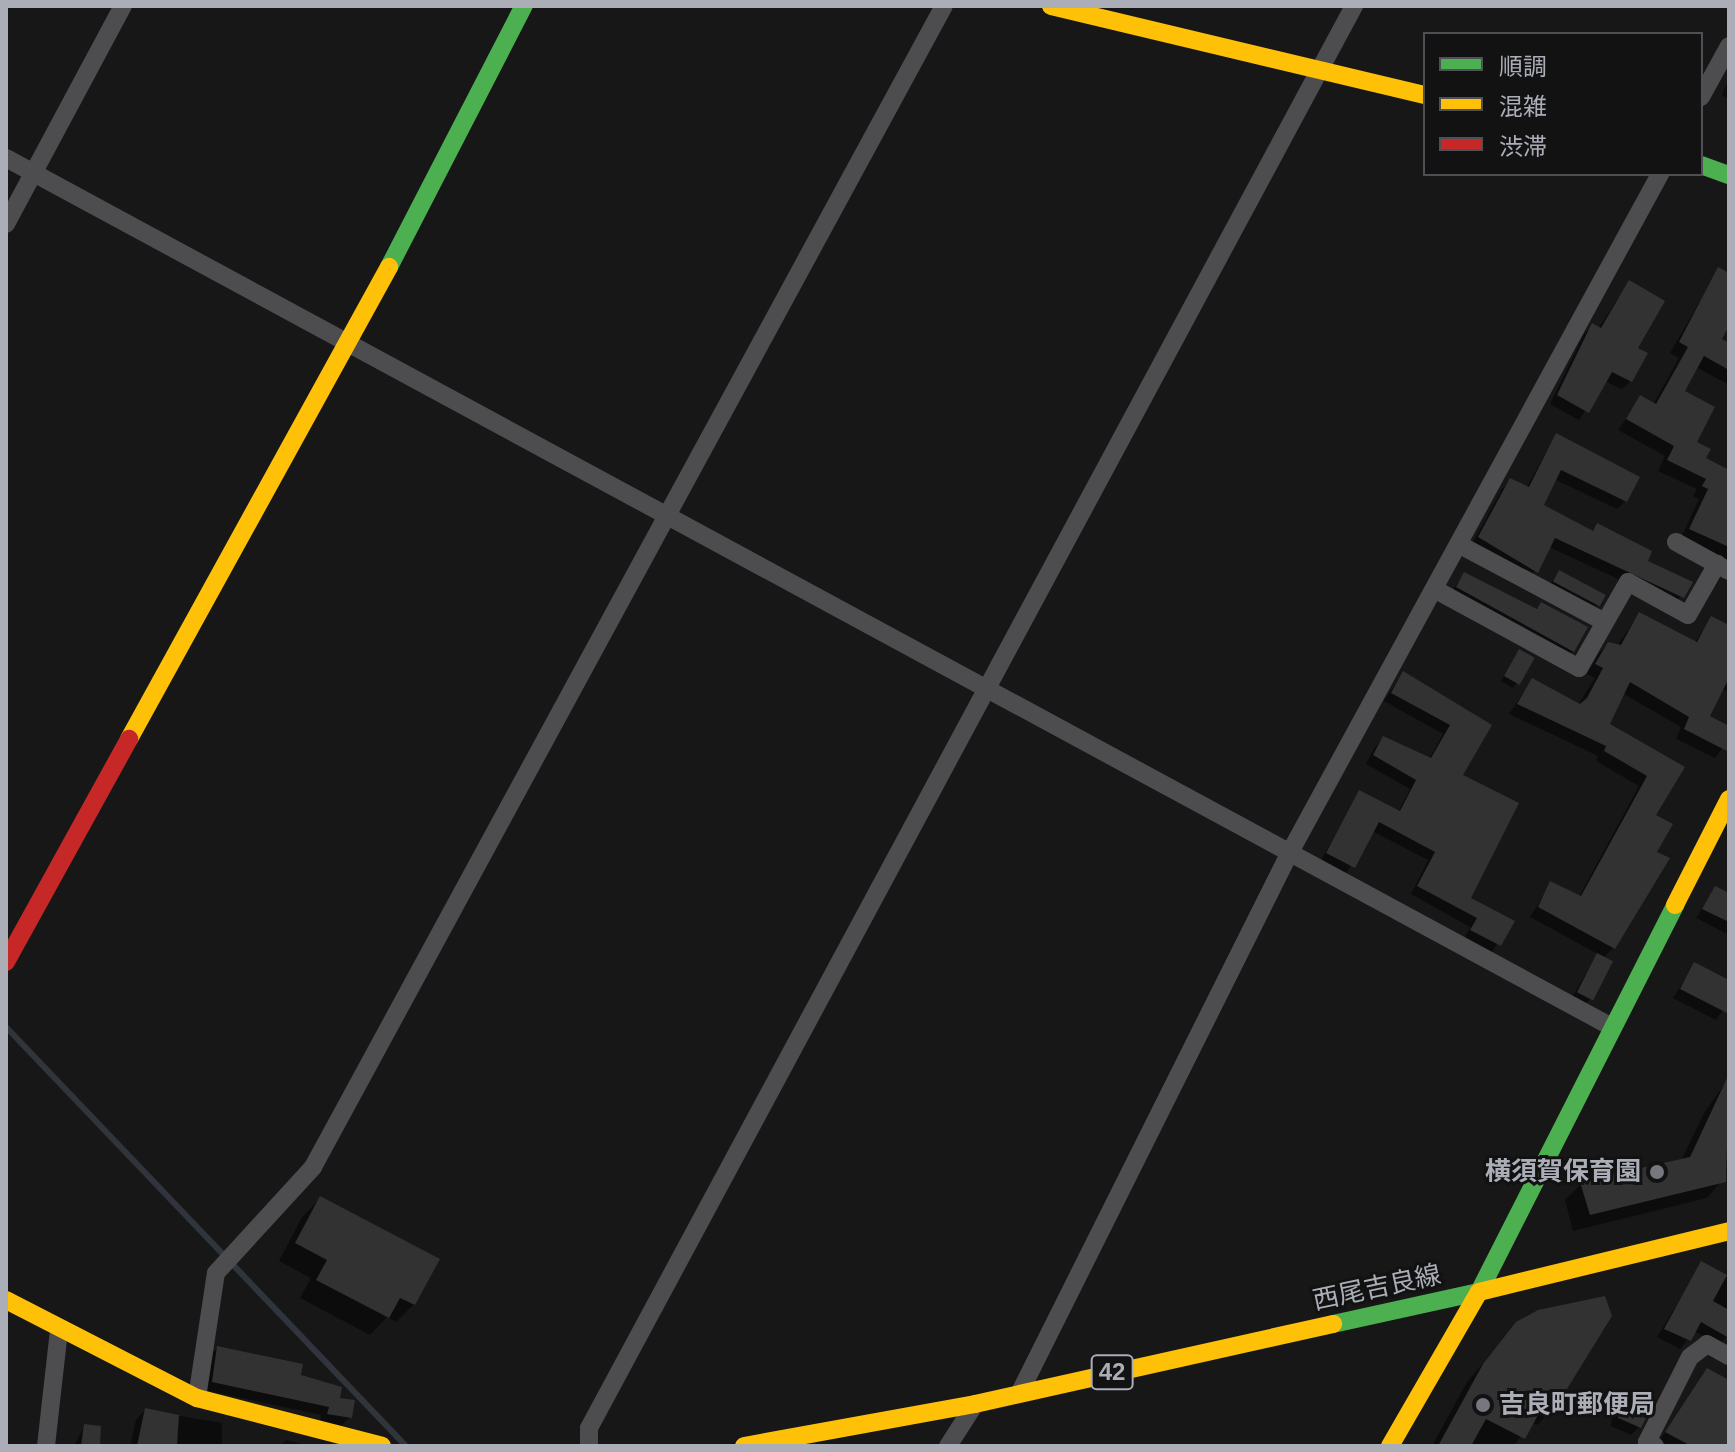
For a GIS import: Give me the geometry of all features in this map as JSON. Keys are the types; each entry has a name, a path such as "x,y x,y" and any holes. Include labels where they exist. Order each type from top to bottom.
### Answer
{"street":[{"path":"6,224 123,6"},
{"path":"6,962 349,344 524,6"},
{"path":"197,1398 218,1272 313,1167 944,6"},
{"path":"1051,6 1423,95"},
{"path":"589,1446 589,1428 1354,6"},
{"path":"1703,93 1729,46"},
{"path":"6,158 665,518 986,687 1612,1027"},
{"path":"1703,166 1729,175"},
{"path":"1020,1392 1289,854 1436,590 1659,176"},
{"path":"1436,590 1579,668 1628,582 1688,615 1723,568 1676,542"},
{"path":"1460,545 1605,622"},
{"name":"西尾吉良線","path":"744,1446 975,1404 1479,1292 1729,799"},
{"path":"1390,1446 1479,1292 1729,1231"},
{"path":"6,1300 59,1331 197,1398 382,1446"},
{"path":"46,1446 59,1331"},
{"path":"1655,1446 1647,1442 1690,1357 1707,1344 1729,1356"},
{"path":"948,1446 975,1404"}],"building":[{"path":"1718,267 1729,273 1729,326 1722,339 1729,343 1729,370 1704,356 1685,391 1715,407 1697,442 1711,449 1706,458 1729,470 1729,547 1689,529 1708,489 1702,486 1706,479 1667,460 1674,446 1626,419 1640,395 1656,404 1688,347 1679,342"},
{"path":"1629,280 1665,301 1638,348 1648,353 1632,382 1612,372 1589,413 1557,395 1592,323 1601,328"},
{"path":"1556,433 1640,477 1627,502 1561,470 1544,505 1593,531 1597,523 1652,551 1648,561 1693,582 1684,598 1555,538 1538,573 1478,537 1510,478 1529,487"},
{"path":"1559,570 1606,595 1600,606 1553,581"},
{"path":"1464,572 1537,609 1541,602 1588,627 1574,652 1456,587"},
{"path":"1639,612 1697,642 1711,616 1729,625 1729,678 1710,716 1729,726 1729,752 1684,729 1689,717 1630,682 1610,724 1685,767 1656,815 1673,824 1657,852 1670,858 1615,949 1538,907 1550,881 1581,896 1647,776 1604,751 1606,746 1517,704 1532,678 1580,704 1587,698 1603,668 1595,664 1608,642 1621,645"},
{"path":"1519,649 1535,658 1520,685 1504,676"},
{"path":"1403,671 1492,725 1463,775 1519,803 1471,898 1515,921 1501,946 1470,930 1477,918 1417,886 1435,852 1379,822 1355,868 1326,853 1359,790 1400,811 1416,780 1373,755 1383,736 1431,758 1450,725 1391,693"},
{"path":"1715,886 1729,893 1729,922 1702,909"},
{"path":"1597,953 1613,961 1593,1000 1577,992"},
{"path":"1694,962 1729,980 1729,1014 1680,989"},
{"path":"1729,1074 1726,1182 1590,1215 1580,1182 1690,1157"},
{"path":"320,1196 440,1259 415,1305 400,1298 389,1318 316,1280 327,1260 295,1243"},
{"path":"1701,1261 1727,1275 1713,1301 1729,1310 1729,1338 1701,1322 1691,1341 1664,1329"},
{"path":"1605,1296 1612,1316 1554,1410 1544,1404 1525,1439 1486,1419 1471,1446 1438,1446 1483,1364 1516,1322 1538,1310"},
{"path":"217,1346 303,1364 301,1375 342,1387 340,1398 355,1400 352,1418 327,1414 329,1407 212,1382"},
{"path":"1707,1368 1729,1380 1729,1446 1691,1446 1665,1432"},
{"path":"1622,1395 1651,1408 1641,1428 1618,1418"},
{"path":"145,1408 179,1415 177,1446 137,1446"},
{"path":"84,1424 101,1426 100,1446 81,1446"}],"waterway":[{"path":"6,1027 406,1446"}],"traffic: fast":[{"path":"389,267 524,6"},
{"path":"1703,166 1729,175"},
{"path":"1333,1324 1479,1292 1675,905"}],"traffic: slow":[{"path":"1051,6 1423,95"},
{"path":"129,739 389,267"},
{"path":"1675,905 1729,799"},
{"path":"1390,1446 1479,1292 1729,1231"},
{"path":"6,1300 197,1398 382,1446"},
{"path":"744,1446 975,1404 1333,1324"}],"traffic: jam":[{"path":"6,962 129,739"}],"place":[{"name":"横須賀保育園","path":"1657,1172"},
{"name":"吉良町郵便局","path":"1483,1405"}]}
